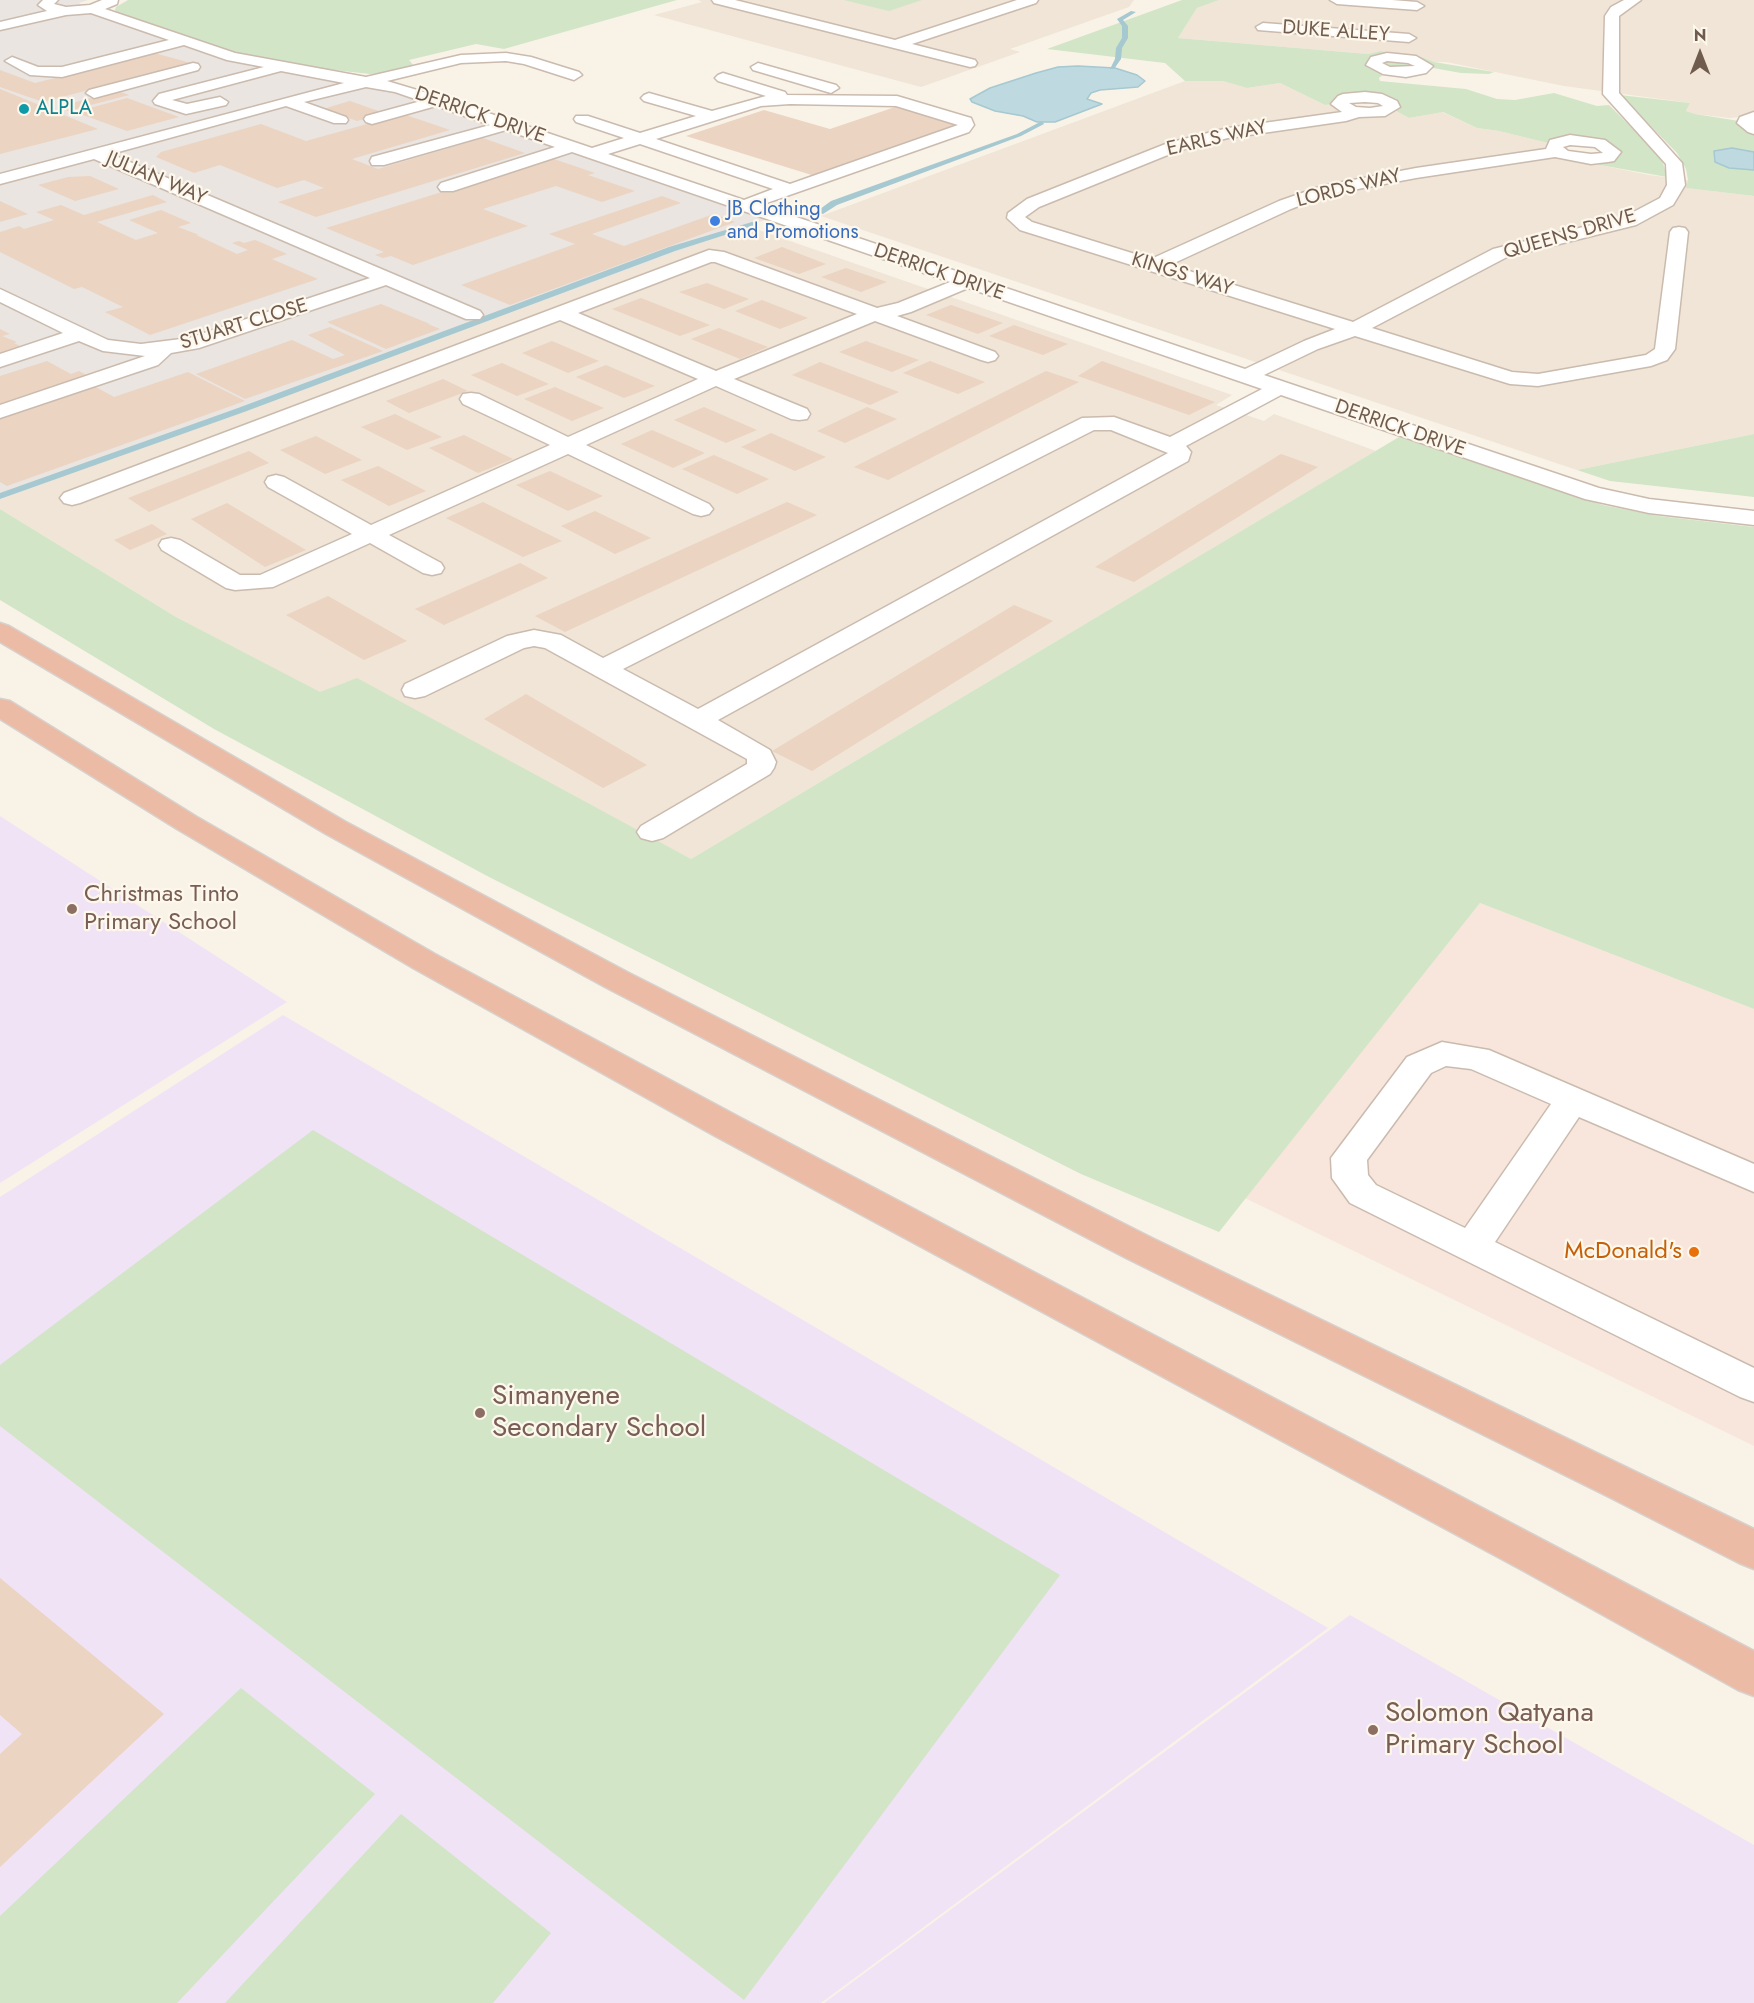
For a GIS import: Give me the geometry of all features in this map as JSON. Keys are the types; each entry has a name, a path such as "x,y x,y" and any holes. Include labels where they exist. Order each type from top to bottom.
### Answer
{"highway":[{"path":"0,631 336,828 617,980 1139,1248 1610,1476 1754,1550"},
{"path":"0,707 187,823 445,973 728,1127 1538,1557 1754,1675"}],"street":[{"path":"0,26 66,11 103,7 113,0"},
{"path":"719,0 970,63"},
{"path":"897,44 1030,0"},
{"path":"1337,0 1414,18 1403,58"},
{"name":"QUEENS DRIVE","path":"1246,376 1311,345 1355,329 1500,253 1630,221 1667,201 1676,185 1674,163 1611,94 1612,16 1616,10 1634,0"},
{"path":"0,15 48,2 51,9 66,11"},
{"name":"DERRICK DRIVE","path":"92,9 232,57 282,67 371,94 398,88 1593,494 1648,506 1754,518"},
{"name":"DUKE ALLEY","path":"1263,27 1414,18"},
{"path":"12,61 35,72 62,72 184,41"},
{"path":"339,100 371,94 481,56 526,60 574,75"},
{"path":"94,93 232,57"},
{"path":"231,99 186,109 160,101 164,97 282,67"},
{"path":"758,67 867,100"},
{"path":"247,76 265,82 267,87"},
{"path":"723,78 764,88 790,99"},
{"path":"371,94 404,111"},
{"name":"JULIAN WAY","path":"96,154 286,101 371,94"},
{"path":"649,98 710,115"},
{"path":"724,98 745,104"},
{"path":"447,187 581,150 638,137 745,104 790,99 910,103 965,121 966,125 963,129 742,206"},
{"path":"286,101 340,120"},
{"path":"372,119 438,102"},
{"name":"EARLS WAY","path":"1017,213 1033,203 1174,146 1210,137 1346,116 1357,112"},
{"path":"1754,117 1746,120 1745,123 1754,129"},
{"path":"582,119 789,189"},
{"path":"652,120 675,126"},
{"path":"162,148 229,127 215,121"},
{"path":"378,162 507,125"},
{"name":"LORDS WAY","path":"1152,266 1285,205 1322,191 1416,173 1557,152"},
{"path":"0,179 96,154"},
{"name":"JULIAN WAY","path":"96,154 473,315"},
{"path":"732,169 756,167 808,183"},
{"name":"KINGS WAY","path":"1017,213 1016,218 1026,226 1488,371 1526,380 1552,379 1651,360 1660,356 1665,350 1679,232"},
{"path":"72,498 713,255 988,356"},
{"path":"873,315 882,302 946,275"},
{"name":"STUART CLOSE","path":"0,295 104,345 119,348 168,348 192,344 388,278"},
{"path":"171,545 235,583 264,582 566,444 715,379 873,315 904,308 966,282"},
{"path":"559,312 799,414"},
{"name":"QUEENS DRIVE","path":"1171,446 1336,353 1355,329"},
{"path":"0,361 78,334"},
{"path":"0,412 151,361 168,348"},
{"path":"471,399 701,509"},
{"path":"603,669 1084,425 1098,422 1114,424 1171,446 1180,452 1176,459 698,720"},
{"path":"276,482 432,568"},
{"path":"415,690 516,642 534,638 552,641 754,751 762,762 760,768 652,832"},
{"path":"1754,1179 1478,1058 1442,1054 1419,1065 1349,1158 1350,1178 1363,1194 1754,1386"},
{"path":"1471,1248 1572,1100"}],"shaded area":[{"path":"0,0 88,0 79,3 91,11 397,88 773,217 0,499"},
{"path":"698,0 1134,0 1129,7 1010,49 1020,52 921,87 654,15 702,2"},
{"path":"1219,0 1754,0 1754,116 1729,118 1695,114 1686,111 1690,103 1564,86 1446,62 1434,62 1419,56 1380,51 1368,54 1178,38 1197,8"},
{"path":"1185,81 1223,81 1247,88 1280,83 1325,105 1332,104 1339,109 1382,115 1396,111 1409,118 1442,112 1477,128 1548,143 1547,148 1600,165 1688,180 1687,188 1754,196 1754,434 1577,470 821,216"},
{"path":"747,226 1232,395 1216,405 1264,421 1274,414 1376,451 691,859 346,682 320,693 176,617 0,509 0,499"},
{"name":"Christmas Tinto Primary School","path":"0,816 287,1002 0,1183"},
{"path":"1480,903 1754,1009 1754,1446 1245,1198"},
{"name":"Simanyene Secondary School","path":"283,1015 1328,1628 821,2003 0,2003 0,1197"},
{"name":"Solomon Qatyana Primary School","path":"1350,1615 1754,1845 1754,2003 824,2003"}],"green space":[{"path":"128,0 677,0 504,49 476,44 409,60 414,66 389,73 370,74 289,65 234,53 118,15 116,7"},
{"path":"844,0 922,0 889,11"},
{"path":"1182,0 1219,0 1197,8 1178,38 1368,54 1380,51 1419,56 1434,62 1494,72 1489,74 1461,73 1433,68 1426,72 1385,73 1379,78 1380,81 1466,89 1497,99 1515,100 1554,93 1597,106 1609,105 1656,152 1663,163 1667,177 1600,165 1593,161 1619,153 1614,146 1607,143 1552,141 1548,143 1477,128 1443,112 1409,118 1396,111 1400,106 1394,100 1341,96 1335,98 1332,104 1325,105 1280,83 1247,88 1223,81 1185,81 1165,63 1047,49"},
{"path":"1620,95 1690,103 1686,111 1739,121 1754,131 1754,152 1732,148 1729,168 1754,170 1754,196 1686,188 1688,180 1686,169 1677,153"},
{"path":"1754,434 1754,497 1610,481 1577,470"},
{"path":"1399,437 1603,505 1659,516 1754,527 1754,1009 1480,903 1219,1232 1081,1174 489,877 214,729 0,600 0,509 176,617 320,692 357,678 691,859"},
{"path":"313,1130 1060,1575 744,2000 0,1426 0,1365"},
{"path":"241,1688 375,1794 177,2003 0,2003 0,1916"},
{"path":"401,1814 551,1933 493,2003 225,2003"}],"water":[{"path":"1058,67 1115,68 1137,75 1145,81 1138,87 1100,90 1091,93 1087,99 1102,104 1055,122 1037,122 1023,116 995,111 972,102 970,99 990,88 1036,73"},
{"path":"1732,148 1754,152 1754,170 1729,168 1715,162 1714,151"}],"building":[{"path":"154,53 191,63 43,102 0,87 0,70 35,83"},
{"name":"ALPLA","path":"0,89 98,129 0,154"},
{"path":"118,91 129,95 68,111 57,107"},
{"path":"127,98 179,117 127,131 75,112"},
{"path":"350,101 384,113 357,121 323,109"},
{"path":"895,107 960,125 818,177 686,136 764,110 830,129"},
{"path":"403,114 450,130 352,159 378,169 483,138 525,153 316,217 278,202 324,188 304,180 277,188 220,165 194,173 156,157 161,152 261,124 306,141"},
{"path":"551,158 595,173 588,175 635,191 602,202 556,186 483,209 528,226 413,265 391,256 383,258 375,255 384,252 326,228"},
{"path":"90,176 119,189 75,201 38,185 68,177"},
{"path":"153,195 167,202 97,222 136,240 158,233 129,220 161,210 191,223 178,227 237,254 248,250 232,243 255,240 267,245 287,254 272,259 318,279 150,335 105,312 123,307 82,287 74,289 0,252 0,232 19,226 24,229 54,220 36,212 61,205 84,215"},
{"path":"662,196 681,203 592,234 624,246 714,214 735,222 510,305 461,285 575,244 549,234"},
{"path":"0,201 28,214 0,222"},
{"path":"782,247 826,264 799,274 754,258"},
{"path":"846,268 887,282 861,292 821,277"},
{"path":"707,283 749,299 724,309 679,292"},
{"path":"641,298 710,325 680,336 612,309"},
{"path":"762,300 808,318 780,329 735,311"},
{"path":"381,304 440,329 386,349 327,322"},
{"path":"951,305 1003,323 978,334 926,315"},
{"path":"1014,325 1068,344 1043,355 989,336"},
{"path":"330,327 383,351 245,399 196,374 292,340 333,359 345,355 308,335"},
{"path":"719,328 768,347 740,359 691,339"},
{"path":"0,329 10,334 2,336 17,342 14,343 24,348 0,356"},
{"path":"552,341 599,361 568,373 522,353"},
{"path":"866,341 919,360 892,372 839,352"},
{"path":"47,361 71,374 79,371 88,376 0,405 0,376"},
{"path":"930,361 985,382 958,394 903,373"},
{"path":"1102,361 1215,402 1189,415 1078,376"},
{"path":"820,362 899,392 870,405 792,375"},
{"path":"502,363 549,384 517,396 471,375"},
{"path":"606,365 655,386 624,398 576,377"},
{"path":"1046,371 1079,382 888,480 854,467"},
{"path":"188,372 245,401 7,486 0,482 0,418 94,386 114,397"},
{"path":"443,379 468,391 409,413 386,401"},
{"path":"555,387 604,408 572,421 524,399"},
{"path":"704,407 757,430 726,443 674,420"},
{"path":"867,407 897,419 845,443 817,431"},
{"path":"395,414 442,437 407,450 361,427"},
{"path":"652,430 705,453 673,468 621,444"},
{"path":"771,433 826,457 795,471 741,447"},
{"path":"464,435 513,459 478,473 429,448"},
{"path":"316,436 362,460 325,474 280,450"},
{"path":"249,451 269,463 149,512 128,498"},
{"path":"1281,454 1318,467 1134,582 1095,567"},
{"path":"714,455 769,479 737,494 682,469"},
{"path":"378,466 426,491 389,506 341,480"},
{"path":"550,471 603,496 568,511 516,485"},
{"path":"483,502 562,541 523,557 446,518"},
{"path":"787,502 817,515 565,632 535,616"},
{"path":"227,503 306,550 265,567 191,519"},
{"path":"595,511 651,538 615,554 561,526"},
{"path":"152,524 167,534 130,550 114,540"},
{"path":"520,563 548,578 444,625 415,609"},
{"path":"328,596 407,641 364,660 286,615"},
{"path":"1014,605 1053,621 812,771 772,751"},
{"path":"526,694 647,765 603,788 484,719"},
{"path":"0,1578 164,1714 0,1867 0,1754 22,1734 0,1715"}],"waterway":[{"path":"1112,68 1118,59 1119,48 1125,38 1125,26 1120,19 1133,12"},
{"path":"820,212 834,203 1019,135 1042,123"},
{"path":"0,496 241,410 672,249 755,224"}],"place":[{"name":"ALPLA","path":"24,109"},
{"name":"JB Clothing and Promotions","path":"715,221"},
{"name":"Christmas Tinto Primary School","path":"72,909"},
{"name":"McDonald's","path":"1694,1252"},
{"name":"Simanyene Secondary School","path":"480,1413"},
{"name":"Solomon Qatyana Primary School","path":"1373,1730"}]}
